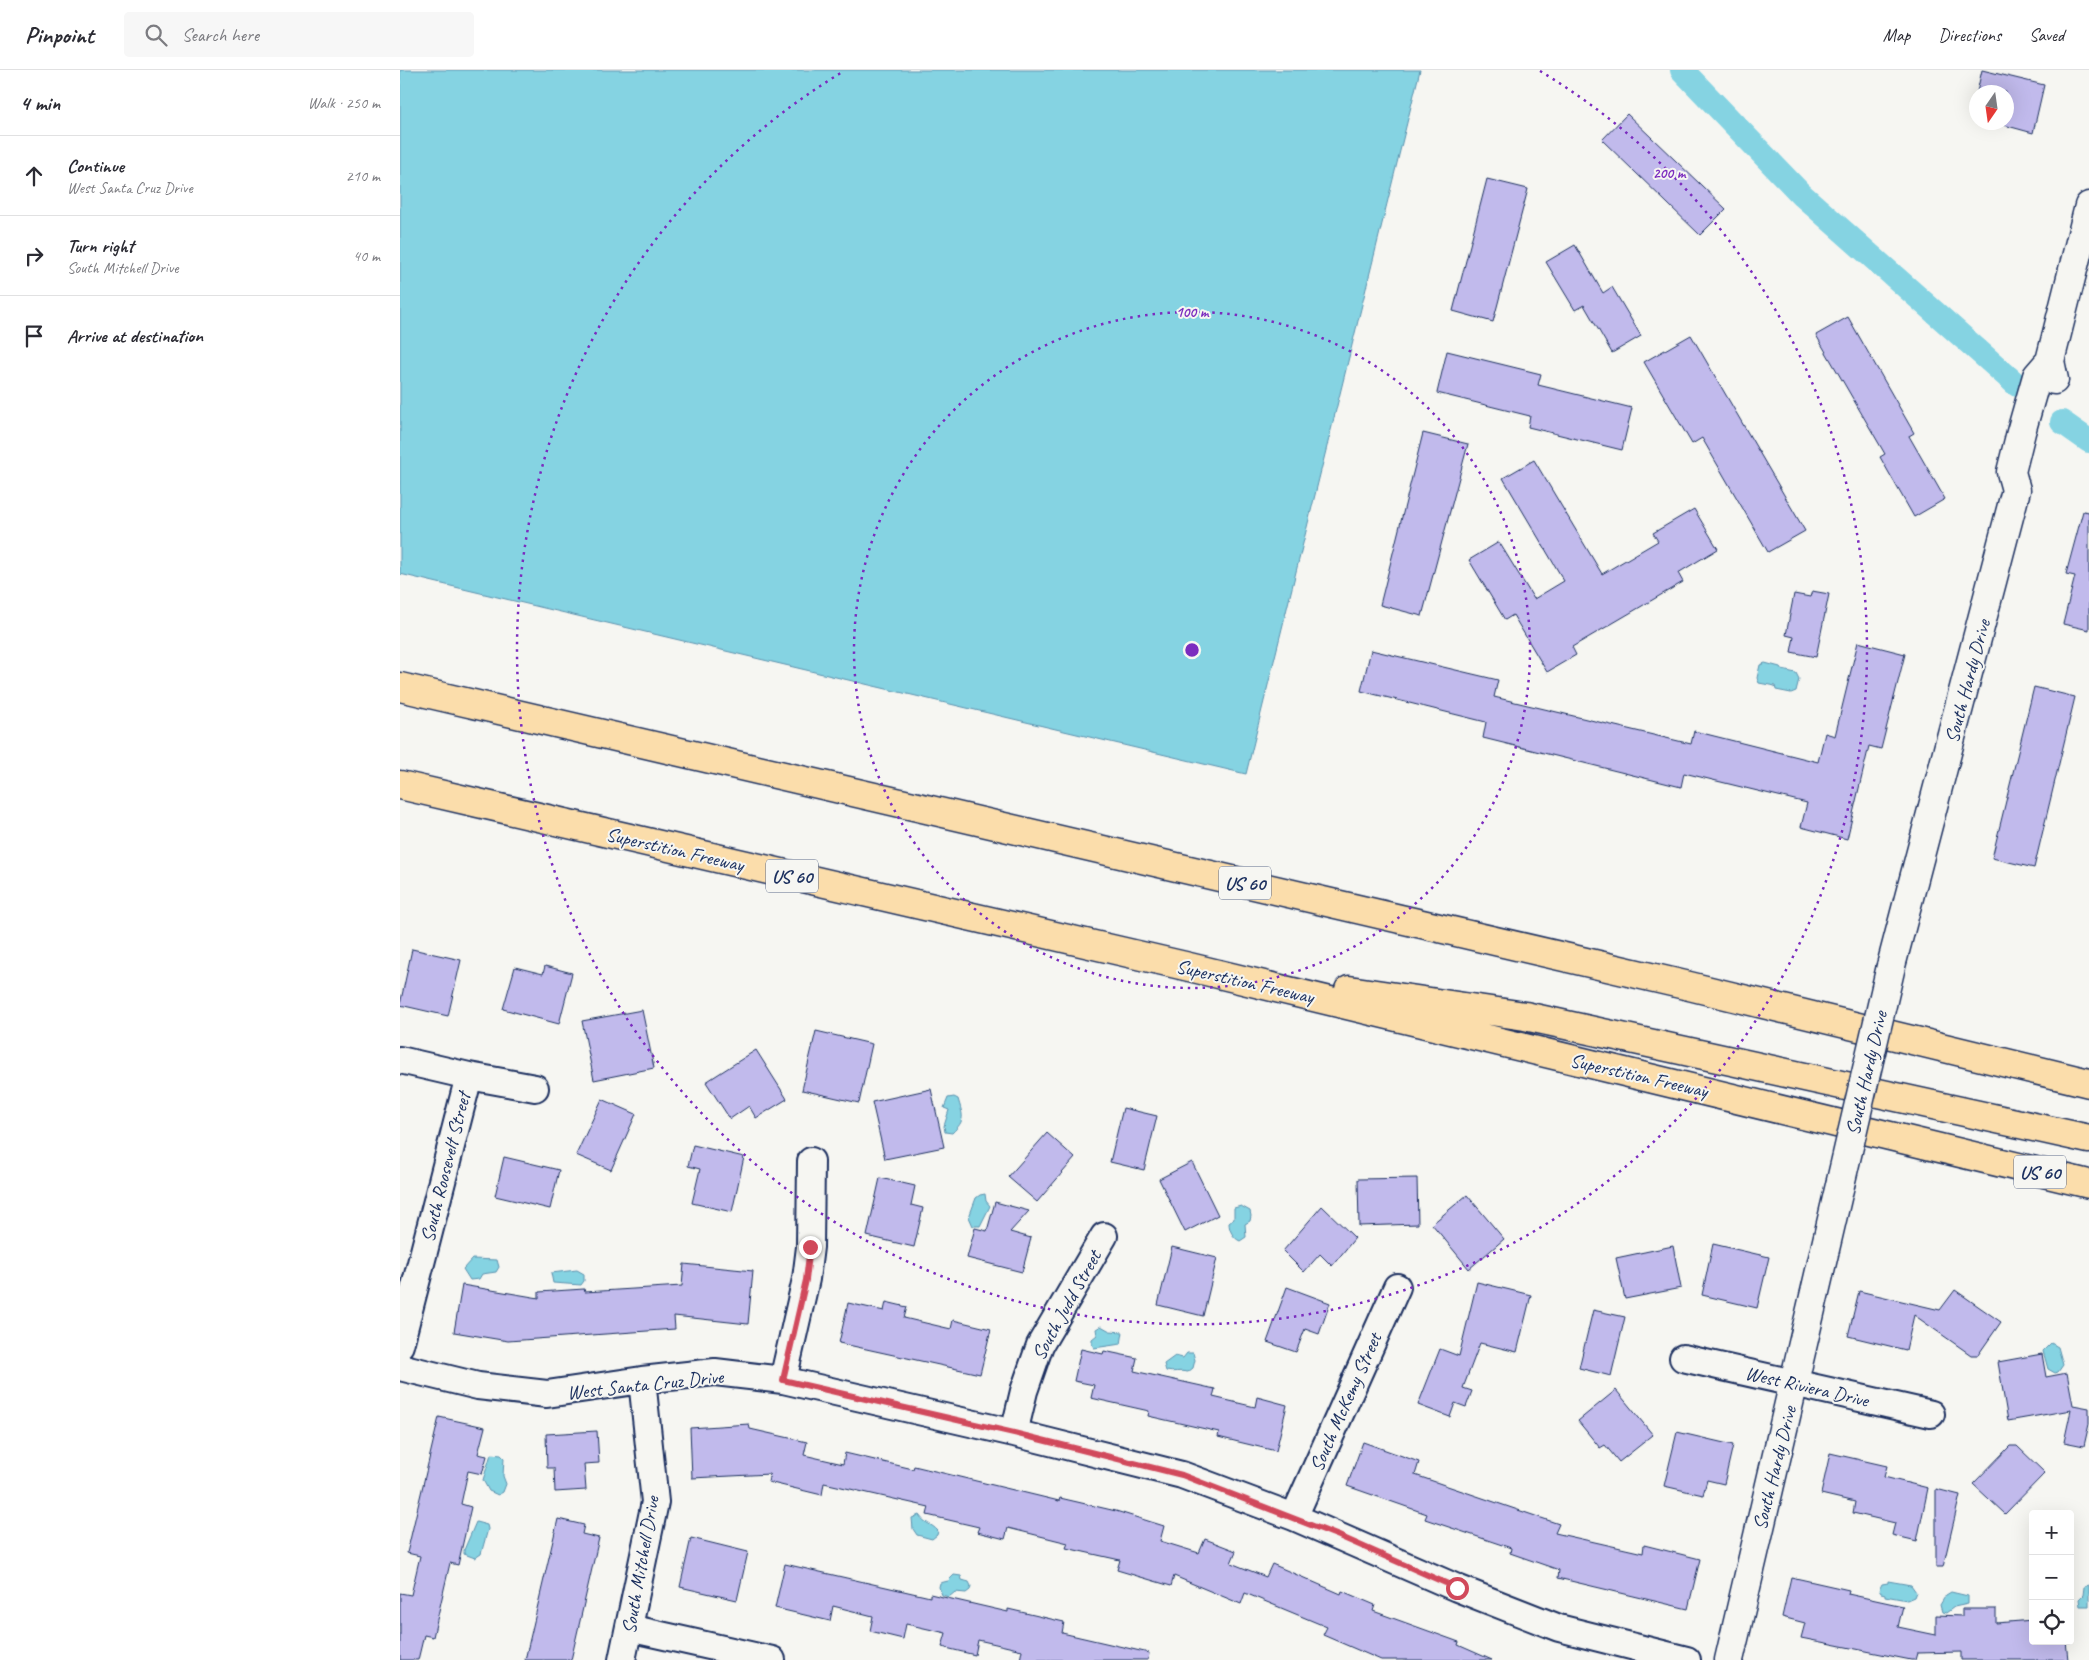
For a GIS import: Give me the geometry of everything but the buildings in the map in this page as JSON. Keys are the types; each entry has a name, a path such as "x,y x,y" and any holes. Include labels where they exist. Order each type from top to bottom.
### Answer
{"highway":[{"name":"US 60","path":"400,687 1684,985 2089,1083"},
{"name":"Superstition Freeway","path":"400,785 1184,966 1992,1159 2089,1184"},
{"path":"1184,966 1440,1002 1525,1016 2089,1139"},
{"path":"1992,1159 2089,1191"}],"street":[{"name":"South Hardy Drive","path":"1729,1660 1891,966 2016,490 2028,479 2032,431 2085,238 2089,206"},
{"path":"400,1060 469,1076 535,1088"},
{"name":"South Roosevelt Street","path":"400,1345 469,1076"},
{"path":"783,1380 806,1280 810,1247 812,1160"},
{"name":"South Judd Street","path":"1014,1433 1024,1390 1040,1346 1104,1236"},
{"name":"South McKemy Street","path":"1294,1517 1397,1287"},
{"name":"West Riviera Drive","path":"1682,1358 1931,1414"},
{"name":"West Santa Cruz Drive","path":"400,1367 478,1386 547,1394 642,1380 716,1372 783,1380 1014,1433 1182,1475 1294,1517 1457,1588 1559,1628 1686,1660"},
{"name":"South Mitchell Drive","path":"622,1660 655,1502 642,1380"},
{"path":"629,1628 772,1660"}],"water":[{"path":"400,70 1420,70 1246,774 400,574"},
{"path":"1765,663 1796,673 1799,679 1796,691 1791,693 1776,690 1775,686 1759,683 1757,678 1760,665"},
{"path":"954,1097 958,1099 962,1114 960,1125 952,1133 945,1132 944,1126 949,1110 944,1108 948,1098"},
{"path":"985,1194 986,1201 990,1206 980,1226 973,1226 969,1217 976,1198"},
{"path":"1241,1206 1250,1211 1251,1216 1250,1221 1245,1224 1246,1237 1240,1241 1232,1234 1229,1223 1234,1219 1234,1208"},
{"path":"472,1259 497,1260 499,1267 496,1272 482,1274 479,1279 470,1280 463,1269"},
{"path":"577,1270 584,1274 584,1281 581,1285 553,1283 551,1273"},
{"path":"1101,1326 1110,1331 1123,1332 1121,1344 1094,1348 1092,1339 1097,1335 1096,1329"},
{"path":"2051,1343 2058,1347 2063,1365 2055,1373 2048,1369 2043,1351"},
{"path":"1187,1353 1193,1353 1195,1360 1193,1368 1188,1372 1166,1371 1164,1364 1175,1356 1183,1358"},
{"path":"491,1454 501,1455 504,1458 503,1476 506,1484 503,1492 498,1495 489,1491 483,1480"},
{"path":"919,1515 938,1531 937,1535 932,1539 917,1535 913,1529 912,1518"},
{"path":"476,1522 487,1525 488,1529 481,1554 475,1558 464,1554 464,1550"},
{"path":"954,1575 961,1576 962,1580 969,1582 970,1590 966,1593 955,1592 949,1597 942,1595 939,1587 940,1583 948,1581"},
{"path":"1888,1581 1911,1585 1916,1592 1914,1597 1907,1600 1885,1596 1879,1590 1882,1584 1888,1583"},
{"path":"2089,1585 2089,1606 2080,1606 2079,1599 2083,1595 2084,1587"},
{"path":"1951,1592 1968,1596 1968,1604 1954,1607 1946,1613 1942,1612 1940,1605 1946,1595"}],"waterway":[{"path":"1682,70 1801,194 2017,385"},
{"path":"2062,422 2089,441"}],"route":[{"path":"810,1247 806,1280 783,1380 1014,1433 1182,1475 1294,1517 1457,1588"}]}
